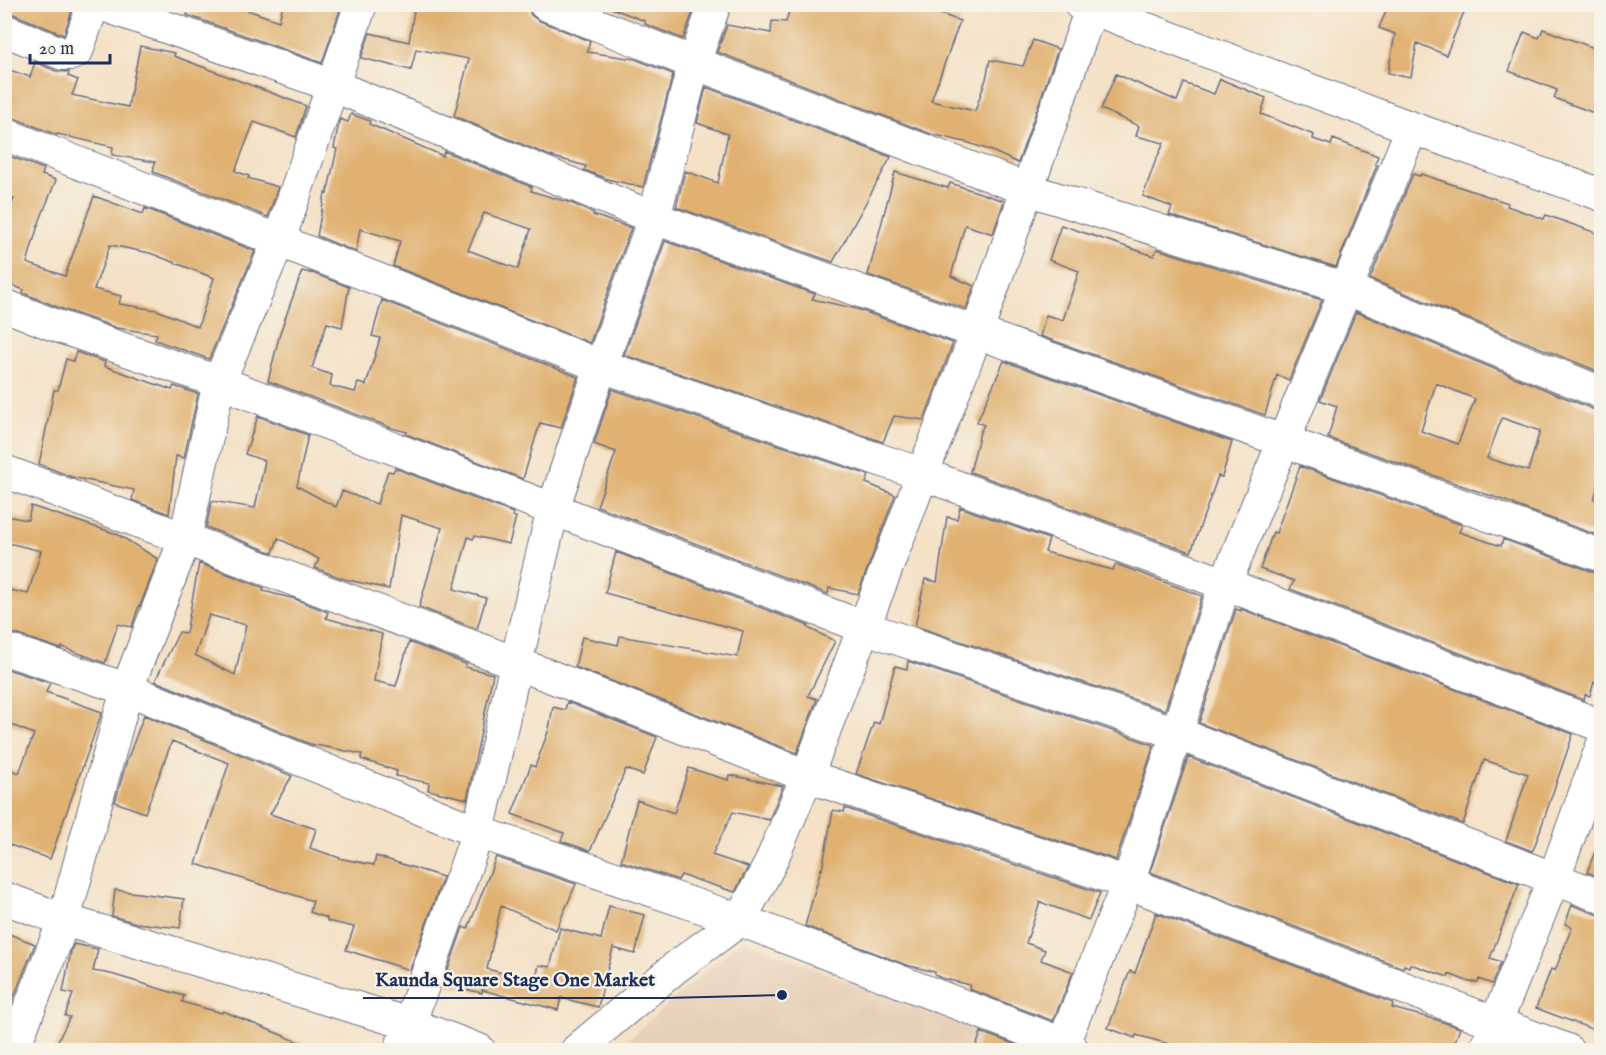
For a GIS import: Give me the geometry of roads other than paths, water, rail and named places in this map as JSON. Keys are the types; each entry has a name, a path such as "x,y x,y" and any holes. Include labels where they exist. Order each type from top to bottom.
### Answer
{"street":[{"path":"4,30 63,54 72,54 77,51 93,4"},
{"path":"100,4 334,86 654,218 1602,556"},
{"path":"13,1050 64,920 127,689 184,539 219,382 279,240 362,4"},
{"path":"545,4 1026,189 1347,289 1602,393"},
{"path":"405,1037 478,832 553,509 654,218 694,63 716,4"},
{"path":"577,1050 676,967 740,921 770,864 807,776 977,332 1086,7 1412,128 1602,195"},
{"path":"4,649 127,689 478,832 740,921 1068,1047 1128,883 1225,584 1412,128"},
{"path":"4,134 601,366 922,474 1225,584 1602,726"},
{"path":"4,305 54,325 219,382 863,627 1176,733 1602,897"},
{"path":"4,471 516,663 807,776 1128,883 1491,1038 1567,1050"},
{"path":"1491,1038 1554,878 1602,746"},
{"path":"4,898 405,1037 479,1050"}],"place":[{"name":"Kaunda Square Stage One Market","path":"782,995"}]}
